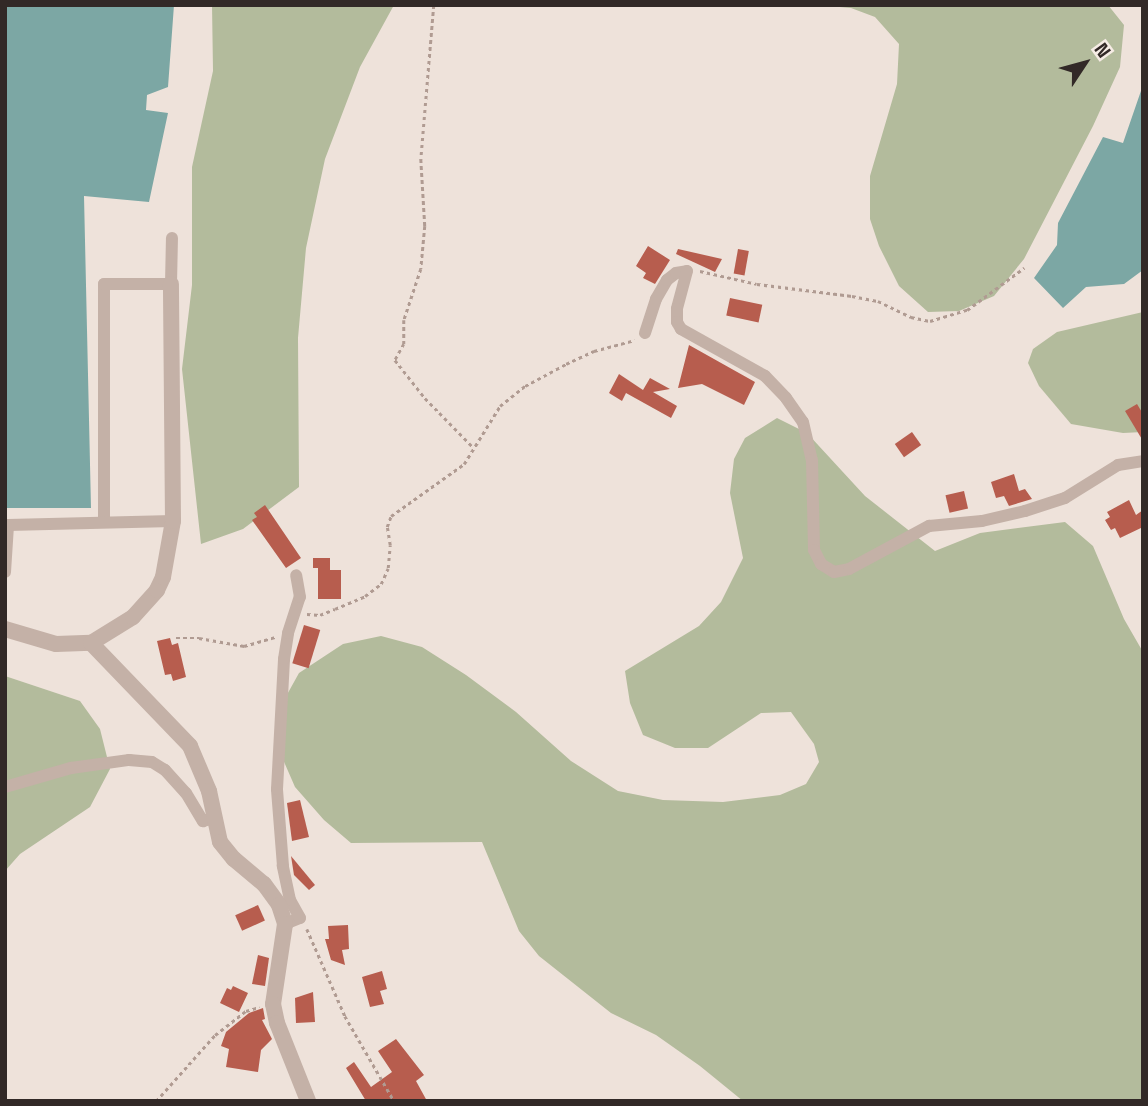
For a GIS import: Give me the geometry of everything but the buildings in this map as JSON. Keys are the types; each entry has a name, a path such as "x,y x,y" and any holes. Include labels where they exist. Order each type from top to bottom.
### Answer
{"street":[{"path":"5,629 56,645 91,643 133,617 157,590 166,566 173,521 172,238"},
{"path":"645,332 656,299 667,279 676,273 687,271 677,309 677,323 681,329 765,376 786,398 803,422 812,460 814,550 829,571 839,573 849,569 929,526 982,521 1025,511 1065,498 1118,465 1143,461"},
{"path":"104,520 104,284 171,284"},
{"path":"5,572 8,525 104,520 173,521"},
{"path":"296,575 300,597 286,646 277,789 283,866 292,921 273,1004 277,1023 308,1101"},
{"path":"91,643 191,746 209,790 220,842 234,859 264,884 292,921"},
{"path":"5,787 71,768 129,760 152,762 165,770 186,793 203,821 215,818"}],"path":[{"path":"434,5 421,159 425,226 421,269 404,320 404,344 395,360 425,398 474,447"},
{"path":"687,271 705,271 794,290 878,301 911,317 930,321 967,310 1024,268"},
{"path":"297,613 320,615 365,596 381,584 388,568 390,545 387,527 391,516 464,464 500,406 525,386 566,364 594,351 620,347 640,339 645,332"},
{"path":"176,638 199,638 244,646 275,637 286,646"},
{"path":"292,921 313,937 322,968 345,1016 394,1101"},
{"path":"156,1101 215,1035 246,1011 273,1004"}],"green space":[{"path":"212,5 394,5 360,67 325,159 306,248 298,338 299,487 243,529 201,544 182,369 192,285 192,167 213,71"},
{"path":"817,5 1108,5 1124,25 1120,67 1093,126 1024,259 994,296 959,311 928,312 899,286 879,246 870,219 870,176 897,84 899,44 875,17 851,8"},
{"path":"1143,312 1143,432 1123,433 1071,424 1039,386 1028,363 1033,349 1057,332"},
{"path":"777,418 807,433 865,496 935,551 980,533 1065,522 1093,546 1124,619 1143,652 1143,1101 743,1101 656,1035 611,1013 539,956 519,931 482,842 351,843 324,820 295,787 278,748 279,709 299,673 343,644 381,636 422,647 466,675 516,712 571,761 618,791 663,800 723,802 780,795 806,784 819,762 814,744 791,712 761,713 708,748 675,748 643,735 630,703 625,671 699,626 721,602 743,558 730,493 734,459 745,438"},
{"path":"5,676 80,701 100,729 110,769 90,807 20,854 5,871"}],"water":[{"path":"5,5 174,5 168,87 147,95 146,110 168,113 149,202 84,196 91,508 5,508"},
{"path":"1143,85 1143,270 1124,284 1086,287 1063,308 1034,278 1057,245 1058,223 1103,137 1123,143"}]}
